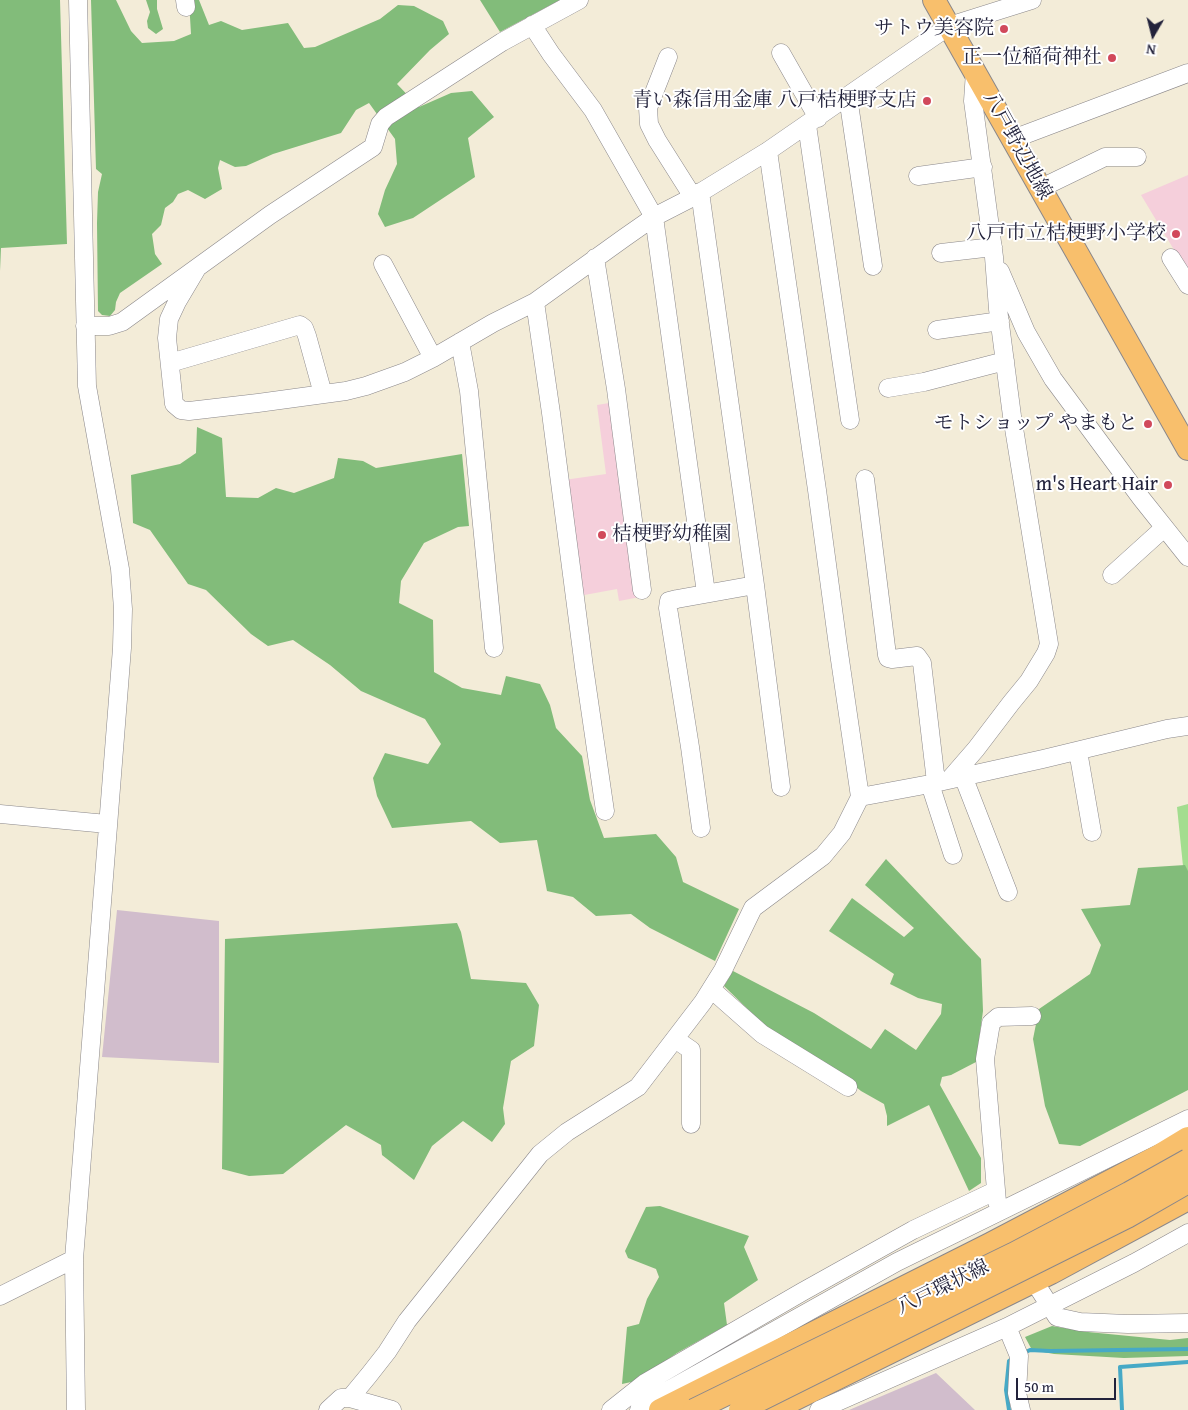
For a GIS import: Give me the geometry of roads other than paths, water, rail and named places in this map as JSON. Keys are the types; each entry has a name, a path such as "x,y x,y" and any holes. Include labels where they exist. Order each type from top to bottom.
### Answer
{"main road":[{"name":"八戸野辺地線","path":"934,0 1188,449"},
{"path":"660,1410 981,1248 1160,1155 1188,1138"},
{"name":"八戸環状線","path":"694,1410 1013,1254 1130,1193 1188,1160"},
{"name":"八戸環状線","path":"740,1410 1127,1217 1188,1182"},
{"path":"773,1410 1051,1273 1188,1200"}],"street":[{"path":"76,1410 74,1259 122,648 123,609 120,569 87,386 78,0"},
{"path":"85,326 109,326 122,322 270,215 373,147 380,124 386,117 502,42 579,0"},
{"path":"196,270 169,319 167,338 174,404 181,410 189,411 258,403 366,386 405,372 535,302 654,218 768,151 949,26 1032,0"},
{"path":"532,25 593,110 654,218 706,593"},
{"path":"781,53 813,121 850,420"},
{"path":"668,57 648,108 649,124 657,140 697,194 755,585 780,787"},
{"path":"945,780 976,749 1029,680 1046,653 1049,644 1005,361 994,252 973,101 975,72"},
{"path":"1013,139 1188,73"},
{"path":"848,97 873,266"},
{"path":"350,1398 387,1352 407,1321 540,1154 567,1132 638,1087 711,989 723,970 753,908 823,856 842,833 860,797 768,151"},
{"path":"1041,188 1106,157 1137,157"},
{"path":"918,176 983,167"},
{"path":"941,252 994,252"},
{"path":"994,252 1026,332 1052,379 1188,557"},
{"path":"595,258 616,389 642,590"},
{"path":"1171,258 1188,285"},
{"path":"383,264 433,358"},
{"path":"535,302 605,811"},
{"path":"937,330 1000,321"},
{"path":"170,363 300,325 304,328 307,336 323,394"},
{"path":"460,342 469,391 494,648"},
{"path":"888,388 924,382 1005,361"},
{"path":"865,479 887,655 892,660 917,656 922,663 945,780 952,855"},
{"path":"1112,575 1164,528"},
{"path":"700,828 690,747 668,608 669,601 755,585"},
{"path":"860,797 1078,751 1167,729 1188,726"},
{"path":"1078,751 1092,832"},
{"path":"945,780 1008,892"},
{"path":"0,814 107,824"},
{"path":"711,989 762,1034 848,1087"},
{"path":"1008,1230 998,1212 995,1191 985,1059 990,1023 998,1017 1032,1016"},
{"path":"675,1039 691,1050 691,1124"},
{"path":"639,1410 649,1401 897,1262 1188,1119"},
{"path":"612,1410 645,1383 802,1292 913,1230 995,1191"},
{"path":"819,1410 1007,1327 1134,1264 1188,1233"},
{"path":"0,1296 74,1259"},
{"path":"1039,1289 1057,1317 1080,1322 1128,1324 1188,1323"},
{"path":"802,1292 811,1309"},
{"path":"1007,1327 1019,1356 1017,1393 1020,1410"},
{"path":"328,1410 341,1398 350,1398 392,1410"}],"waterway":[{"path":"1024,1353 1030,1350 1188,1349"},
{"path":"1009,1410 1006,1390 1009,1361 1013,1358"},
{"path":"1122,1410 1120,1367 1188,1362"}],"place":[{"name":"サトウ美容院","path":"1004,29"},
{"name":"正一位稲荷神社","path":"1112,58"},
{"name":"青い森信用金庫 八戸桔梗野支店","path":"927,101"},
{"name":"八戸市立桔梗野小学校","path":"1176,234"},
{"name":"モトショップ やまもと","path":"1148,424"},
{"name":"m's Heart Hair","path":"1168,485"},
{"name":"桔梗野幼稚園","path":"602,535"}]}
